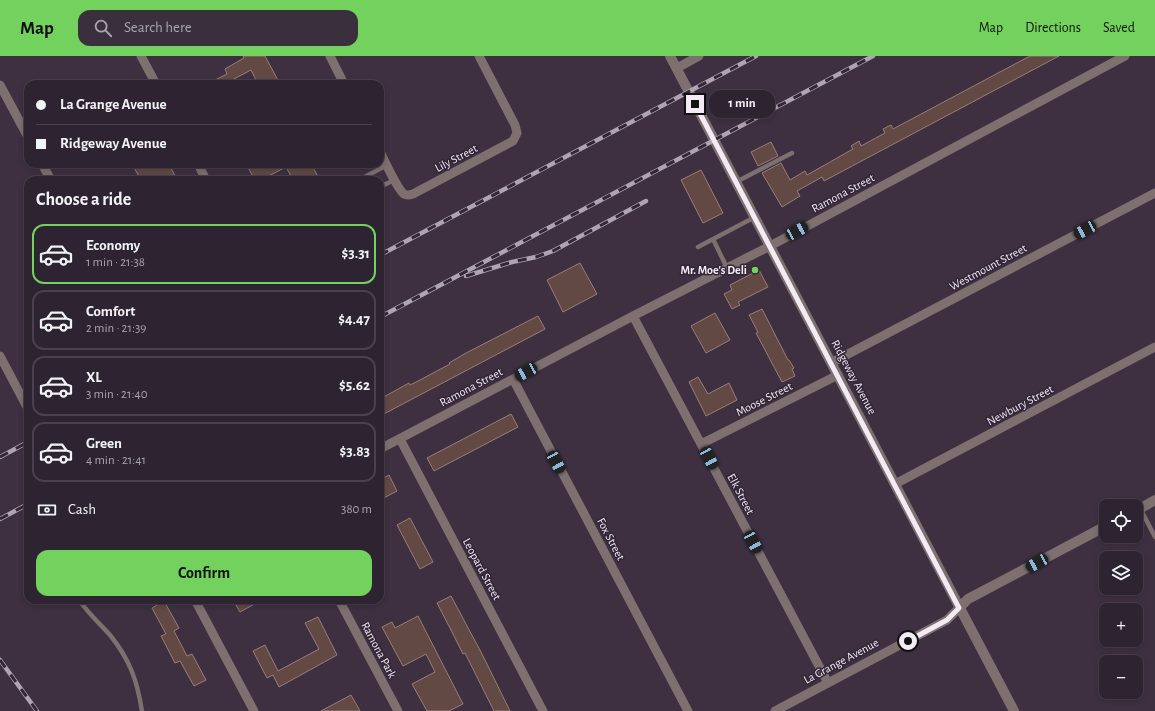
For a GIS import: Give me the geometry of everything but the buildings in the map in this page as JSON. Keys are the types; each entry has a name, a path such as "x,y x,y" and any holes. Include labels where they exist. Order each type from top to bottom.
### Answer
{"street":[{"path":"141,56 154,80"},
{"path":"330,56 342,80"},
{"name":"Lily Street","path":"394,180 404,194 413,194 510,144 516,136 517,133 515,125 479,56"},
{"name":"Ridgeway Avenue","path":"670,56 1014,711"},
{"path":"677,68 699,56"},
{"name":"Ramona Street","path":"384,447 770,246 1125,56"},
{"path":"0,85 24,130"},
{"path":"384,160 394,180"},
{"name":"Westmount Street","path":"831,362 1155,193"},
{"name":"Elk Street","path":"633,316 828,683"},
{"name":"Newbury Street","path":"895,484 1155,347"},
{"path":"0,356 24,401"},
{"name":"Moose Street","path":"701,444 838,375"},
{"name":"Fox Street","path":"513,379 688,711"},
{"name":"Leopard Street","path":"400,438 543,711"},
{"path":"1143,507 1155,500"},
{"name":"La Grange Avenue","path":"775,711 947,620 968,600 1099,530"},
{"path":"197,604 254,711"},
{"name":"Ramona Park","path":"341,604 398,711"}],"lane":[{"path":"736,182 792,153"},
{"path":"367,176 383,168"},
{"path":"384,185 394,180"},
{"path":"698,247 755,217"},
{"path":"713,239 727,268"},
{"path":"1143,518 1155,537"},
{"path":"82,604 87,612 109,634 123,653 133,671 142,711"}],"railway":[{"path":"384,253 756,56"},
{"path":"384,315 873,56"},
{"path":"466,276 553,251 646,201"},
{"path":"0,457 24,444"},
{"path":"0,519 24,506"},
{"path":"0,660 37,711"}],"place":[{"name":"Mr. Moe's Deli","path":"755,270"}],"route":[{"path":"695,104 959,608 947,620 908,641"}]}
